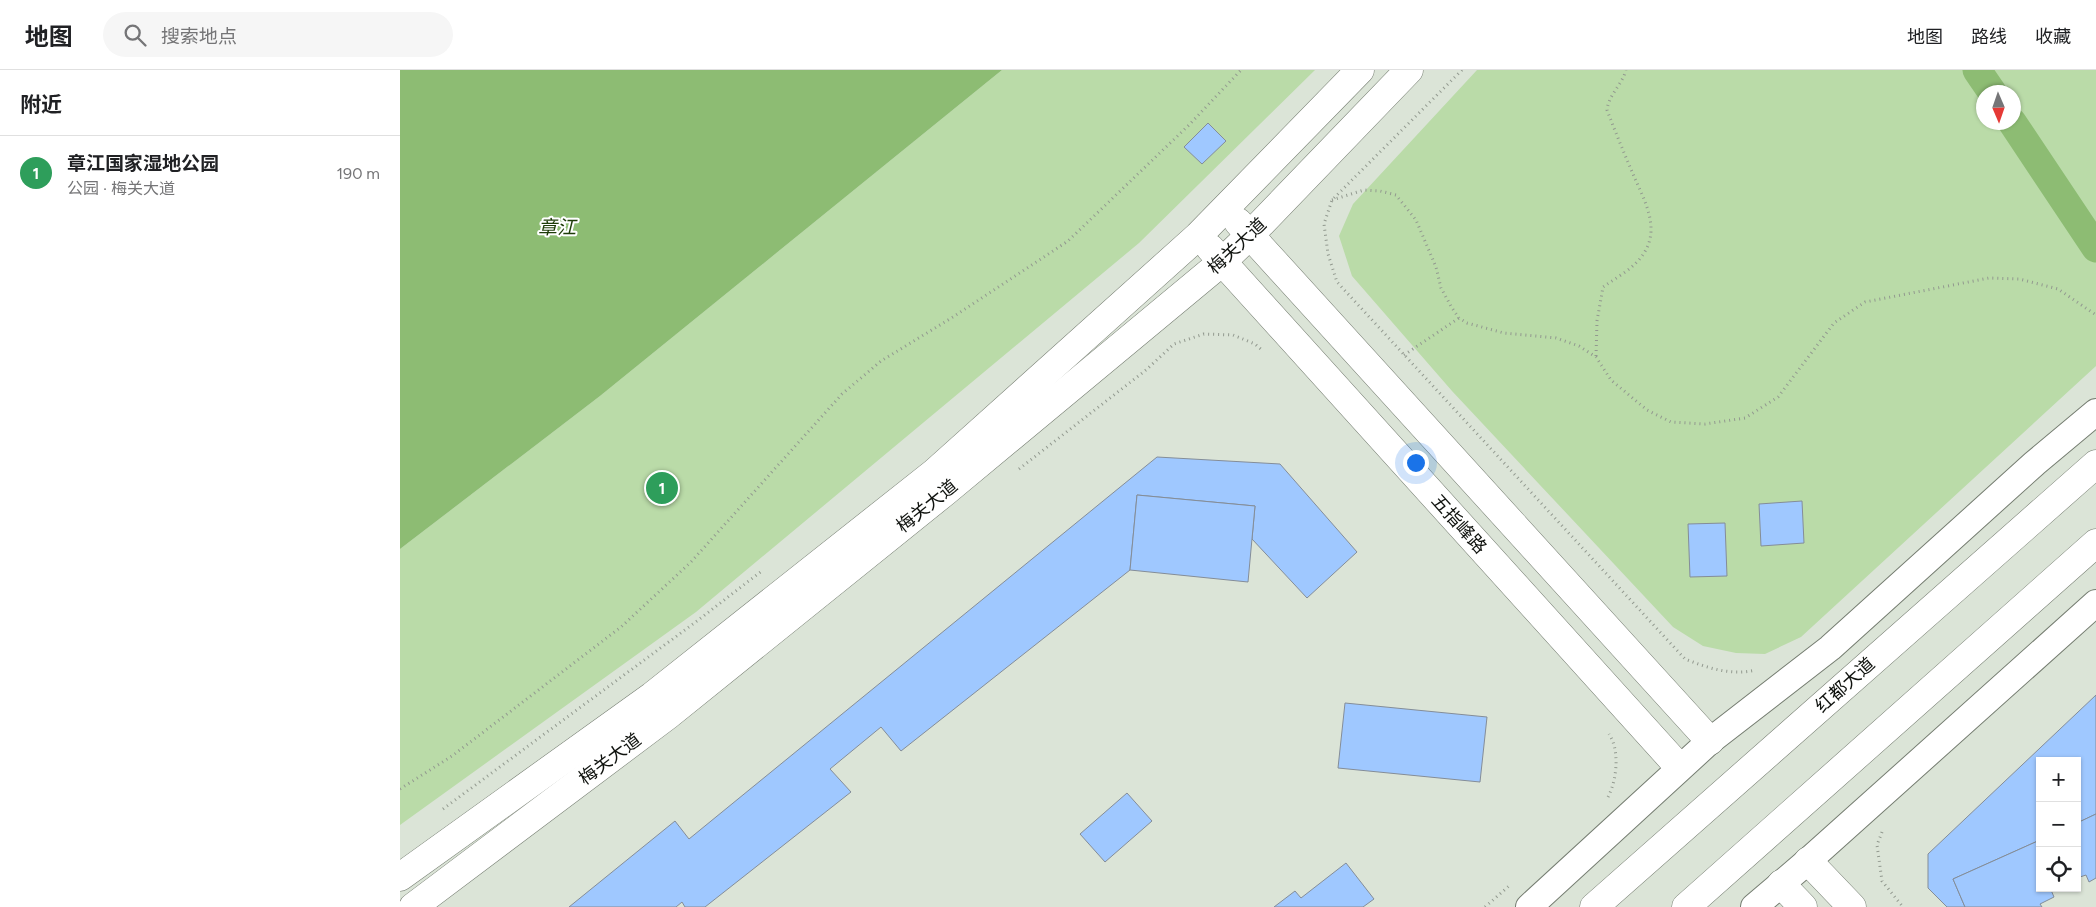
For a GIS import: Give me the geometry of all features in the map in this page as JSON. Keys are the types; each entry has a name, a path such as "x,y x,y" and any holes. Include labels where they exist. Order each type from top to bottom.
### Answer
{"main road":[{"name":"梅关大道","path":"400,877 652,696 935,472 1198,236 1360,70"},
{"name":"梅关大道","path":"413,907 667,716 945,492 1222,262 1409,70"},
{"path":"1225,208 1710,741"},
{"name":"五指峰路","path":"1198,236 1679,768"},
{"name":"红都大道","path":"1594,907 2096,464"},
{"path":"1686,907 2096,543"},
{"path":"1808,861 1852,907"},
{"path":"1781,884 1802,907"}],"street":[{"path":"1529,907 1679,768 1710,741 1830,648 2035,463 2096,412"},
{"path":"1754,907 2096,604"}],"path":[{"path":"400,788 452,756 621,627 691,562 842,394 881,361 953,317 1068,241 1189,125 1241,70"},
{"path":"1462,70 1332,200 1324,224 1328,254 1337,282 1685,659 1711,670 1744,673 1763,668"},
{"path":"1596,357 1597,321 1603,287 1633,267 1644,253 1650,240 1651,224 1647,204 1607,110 1610,97 1619,86 1626,70"},
{"path":"1332,200 1364,190 1380,190 1396,195 1416,220 1436,267 1442,288 1459,318 1467,323 1504,333 1556,338 1578,346 1596,357 1612,380 1647,410 1671,422 1704,424 1745,418 1778,397 1834,322 1865,302 1989,278 2019,279 2058,289 2096,315"},
{"path":"1404,355 1459,318"},
{"path":"1013,474 1146,370 1174,344 1204,334 1233,335 1255,344 1270,357"},
{"path":"440,811 767,567"},
{"path":"1607,798 1615,784 1613,740 1608,732"},
{"path":"1485,907 1515,882"}],"shaded area":[{"path":"1002,70 1315,70 1139,243 696,612 400,825 400,549 600,396"},
{"path":"1477,70 2096,70 2096,366 1801,637 1765,654 1736,653 1703,646 1673,627 1452,391 1352,276 1339,236 1353,204"}],"water":[{"name":"章江","path":"400,70 1002,70 600,396 400,549"}],"building":[{"path":"1208,123 1226,141 1202,164 1184,147"},
{"path":"1157,457 1280,464 1357,552 1307,598 1252,539 1255,506 1137,495 1130,570 901,751 881,727 830,769 851,792 705,907 685,907 682,902 676,907 569,907 675,821 689,839"},
{"path":"1137,495 1255,506 1248,582 1130,570"},
{"path":"1802,501 1804,543 1761,546 1759,504"},
{"path":"1725,523 1727,576 1690,577 1688,524"},
{"path":"2096,695 2096,814 2081,821 2081,757 2036,757 2036,842 1953,879 1965,907 1947,907 1928,888 1928,854"},
{"path":"1345,703 1487,717 1480,782 1338,768"},
{"path":"1127,793 1152,821 1105,862 1080,834"},
{"path":"2096,814 2096,878 2089,882 2086,875 2081,877 2081,821"},
{"path":"2036,842 2036,892 2052,892 2054,897 2040,904 2042,907 1965,907 1953,879"},
{"path":"1346,863 1374,899 1363,907 1274,907 1295,891 1301,898"}],"waterway":[{"path":"1977,70 1987,85"},
{"path":"2017,130 2096,248"}],"place":[{"name":"章江国家湿地公园","path":"662,488"}]}
